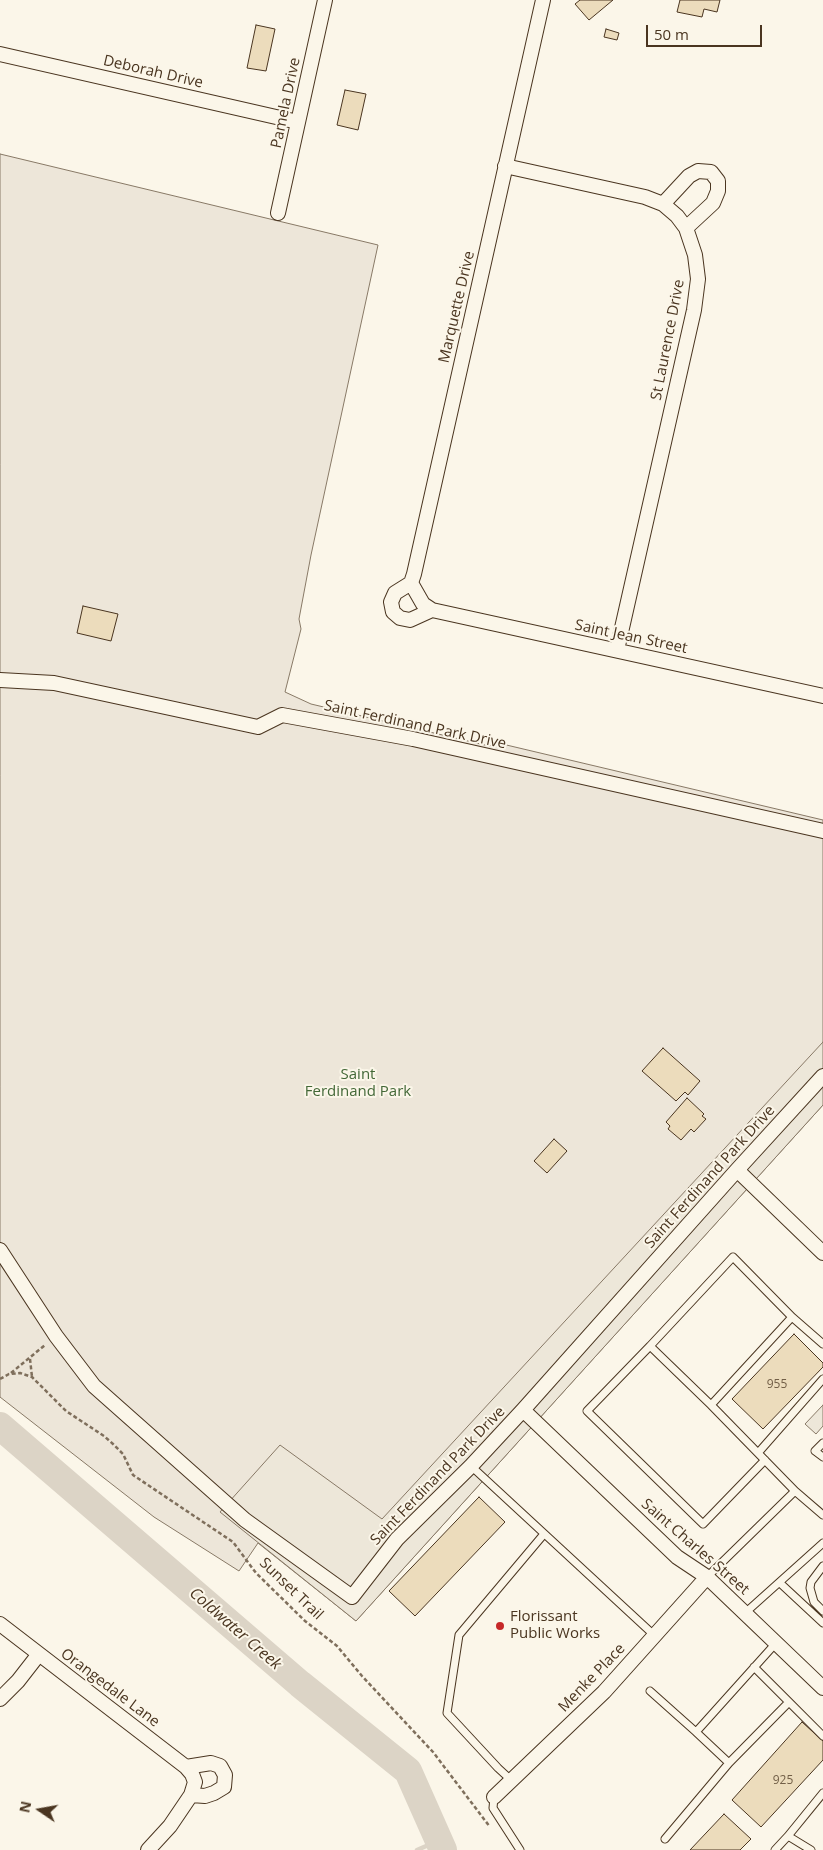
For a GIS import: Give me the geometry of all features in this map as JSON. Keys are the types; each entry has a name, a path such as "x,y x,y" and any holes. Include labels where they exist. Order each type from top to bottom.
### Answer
{"street":[{"name":"Pamela Drive","path":"278,213 325,0"},
{"name":"Marquette Drive","path":"411,583 543,0"},
{"name":"Deborah Drive","path":"0,54 298,122"},
{"name":"St Laurence Drive","path":"505,166 645,197 663,204 677,216 686,228 696,255 698,280 694,310 617,650"},
{"path":"663,204 688,176 698,171 711,172 718,180 718,191 713,203 686,228"},
{"path":"411,583 423,604 432,610 410,620 400,618 393,612 391,602 395,593 411,583"},
{"name":"Saint Jean Street","path":"432,610 823,696"},
{"name":"Saint Ferdinand Park Drive","path":"0,680 54,683 258,727 282,715 413,739 823,831"},
{"name":"Saint Ferdinand Park Drive","path":"0,1250 56,1336 94,1386 258,1530 352,1597 397,1539 471,1466 524,1410 823,1076"},
{"path":"737,1170 823,1253"},
{"name":"Saint Charles Street","path":"524,1410 677,1557 707,1577 823,1688"},
{"name":"Menke Place","path":"494,1797 604,1692 707,1577"},
{"name":"Orangedale Lane","path":"0,1624 186,1767 193,1789"},
{"path":"0,1699 18,1681 39,1654"},
{"path":"148,1850 170,1826 193,1789 205,1796 224,1787 225,1774 220,1766 211,1763 186,1767"}],"lane":[{"path":"765,1460 703,1524 587,1411 733,1257 792,1317 823,1344"},
{"path":"711,1405 792,1317"},
{"path":"650,1346 795,1491 823,1515"},
{"path":"758,1453 823,1379"},
{"path":"823,1443 816,1451 823,1458"},
{"path":"471,1466 655,1636"},
{"path":"707,1577 795,1491"},
{"path":"511,1780 447,1712 459,1635 544,1534"},
{"path":"745,1613 823,1543"},
{"path":"823,1566 811,1582 810,1588 814,1602 823,1611"},
{"path":"780,1583 823,1623"},
{"path":"696,1732 776,1643"},
{"path":"754,1667 823,1736"},
{"path":"650,1691 729,1763"},
{"path":"665,1840 729,1763 788,1702"},
{"path":"775,1850 823,1793"},
{"path":"494,1797 493,1808 520,1850"},
{"path":"788,1836 811,1850"}],"path":[{"path":"0,1380 56,1336"},
{"path":"10,1374 20,1373 32,1377 30,1358"},
{"name":"Sunset Trail","path":"32,1377 66,1411 113,1444 123,1454 133,1475 233,1542 256,1573 305,1620 337,1646 362,1676 433,1752 495,1834"}],"green space":[{"name":"Saint Ferdinand Park","path":"0,154 378,245 311,555 299,619 301,629 285,692 311,704 489,746 498,743 823,820 823,1105 356,1621 258,1543 239,1571 154,1517 0,1397"}],"shaded area":[{"path":"823,1042 823,1105 356,1621 220,1512 280,1445 382,1519"},
{"path":"823,1405 823,1426 816,1434 805,1424"}],"building":[{"path":"580,0 613,0 589,20 575,4"},
{"path":"680,0 720,0 717,12 704,9 702,17 677,12"},
{"path":"256,25 275,29 266,71 247,68"},
{"path":"606,29 619,33 617,40 604,37"},
{"path":"345,90 366,94 358,130 337,125"},
{"path":"83,606 118,614 111,641 77,633"},
{"path":"663,1048 700,1081 688,1095 685,1092 676,1101 642,1071"},
{"path":"687,1098 704,1114 702,1116 706,1119 694,1132 691,1129 681,1140 668,1129 670,1126 666,1122"},
{"path":"554,1139 567,1151 547,1173 534,1161"},
{"path":"794,1334 823,1363 823,1367 763,1429 732,1399"},
{"path":"479,1497 505,1522 415,1616 389,1591"},
{"path":"802,1722 823,1741 823,1760 761,1827 732,1800"},
{"path":"724,1814 751,1839 740,1850 690,1850"}],"waterway":[{"name":"Coldwater Creek","path":"0,1426 300,1684 408,1771 443,1850"},
{"path":"417,1850 440,1840"}],"place":[{"name":"Florissant Public Works","path":"500,1626"}]}
